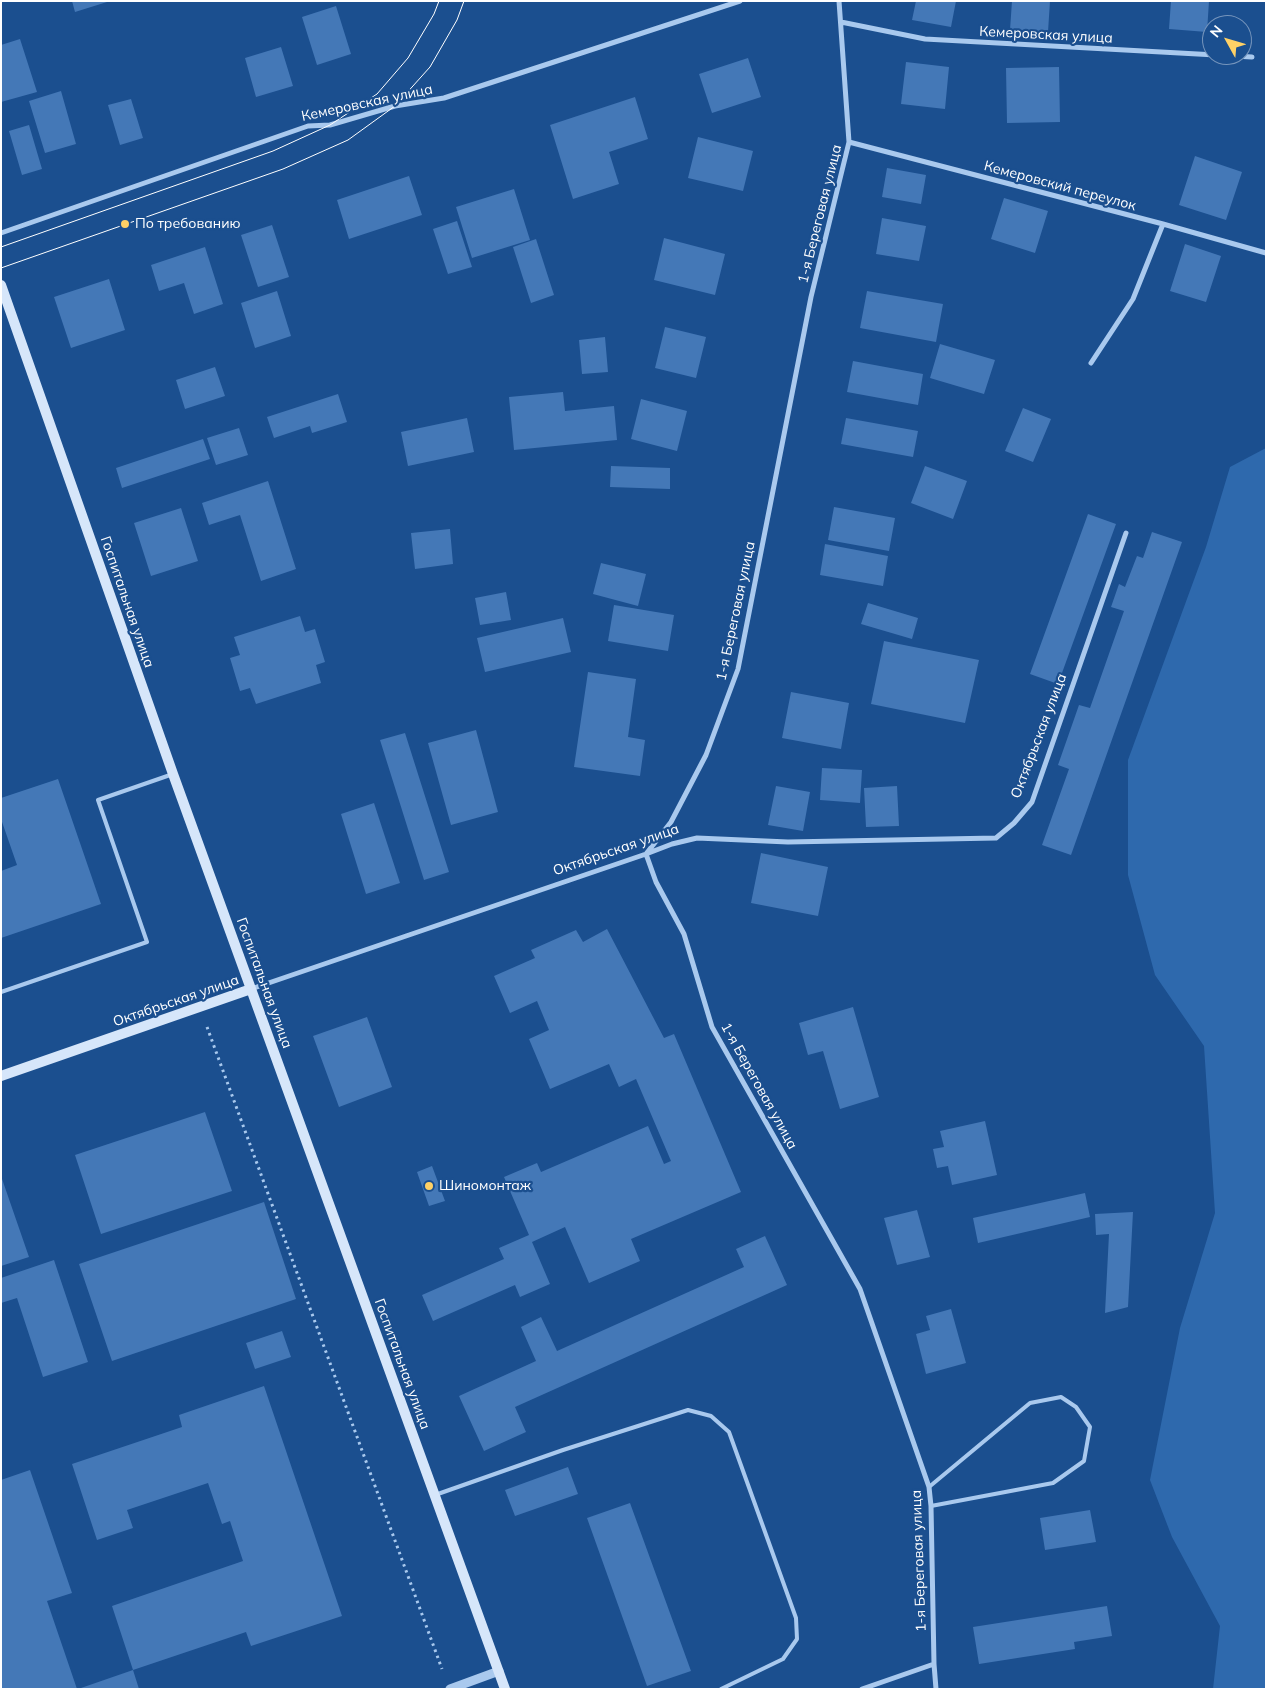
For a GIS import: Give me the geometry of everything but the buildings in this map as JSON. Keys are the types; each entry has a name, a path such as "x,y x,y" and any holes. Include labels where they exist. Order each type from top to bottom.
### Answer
{"main road":[{"name":"Госпитальная улица","path":"1,285 173,774 505,1689"},
{"name":"Октябрьская улица","path":"1,1076 251,989"}],"street":[{"name":"Кемеровская улица","path":"1,233 308,126 330,125 395,106 444,98 740,1"},
{"name":"1-я Береговая улица","path":"839,1 849,142 811,297 738,669 706,755 671,822 646,854 656,882 684,934 712,1027 860,1289 929,1486 936,1689"},
{"name":"Кемеровская улица","path":"841,22 925,39 1202,54"},
{"name":"Кемеровский переулок","path":"849,142 1163,224 1266,253"},
{"path":"1091,363 1133,299 1163,224"},
{"name":"Октябрьская улица","path":"251,989 672,844 697,838 788,842 996,838 1014,824 1032,802 1126,533"},
{"path":"862,1689 934,1664"},
{"path":"450,1689 499,1672"}],"lane":[{"path":"1,992 147,942 98,800 173,774"},
{"path":"929,1486 1030,1403 1061,1397 1076,1407 1090,1427 1084,1461 1053,1483 931,1506"},
{"path":"435,1495 563,1450 688,1410 711,1416 729,1432 796,1618 797,1639 783,1659 721,1689"}],"path":[{"path":"200,1007 442,1670"}],"shaded area":[{"path":"1266,448 1266,1689 1213,1689 1220,1626 1172,1537 1150,1480 1180,1328 1215,1213 1204,1046 1155,975 1128,875 1128,760 1206,547 1230,467"}],"tram line":[{"path":"1,247 273,151 330,125 377,94 408,58 434,14 439,1"},
{"path":"1,268 283,169 348,140 395,106 430,67 457,20 464,1"}],"place":[{"name":"По требованию","path":"125,224"},
{"name":"Шиномонтаж","path":"429,1186"}]}
